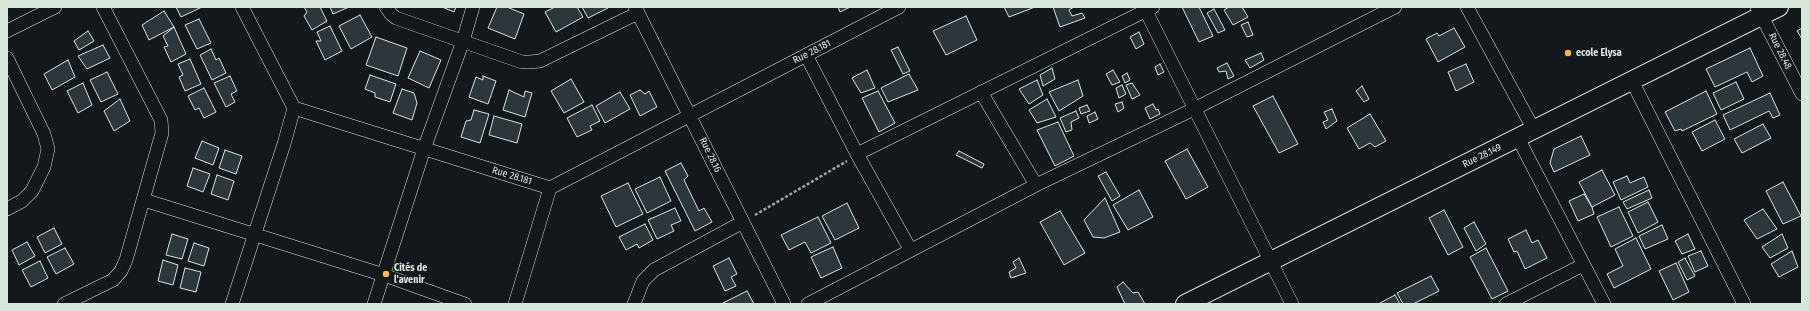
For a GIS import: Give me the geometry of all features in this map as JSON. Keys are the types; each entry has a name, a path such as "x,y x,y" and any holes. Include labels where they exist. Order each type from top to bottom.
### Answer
{"street":[{"path":"7,31 55,7"},
{"path":"64,304 114,280 121,271 144,200 162,133 162,126 104,7"},
{"path":"232,304 284,144 294,108 242,7"},
{"path":"386,7 396,18 522,62 540,61 637,10"},
{"path":"374,304 424,149 463,41 473,7"},
{"name":"Rue 28.181","path":"294,108 550,188 899,7"},
{"path":"808,304 910,249 1036,185 1194,109 1395,7"},
{"path":"1467,7 1534,130"},
{"name":"Rue 28.149","path":"1184,304 1632,81 1760,11 1779,7"},
{"path":"857,154 1148,8 1194,109 1292,304"},
{"name":"Rue 28.16","path":"637,10 784,304"},
{"name":"Rue 28.48","path":"1760,11 1802,94"},
{"path":"806,55 857,154 910,249"},
{"path":"7,58 44,134 48,149 44,167 32,191 22,201 7,209"},
{"path":"1632,81 1744,304"},
{"path":"981,92 1036,185"},
{"path":"1518,138 1604,304"},
{"path":"515,304 550,188"},
{"path":"144,200 253,236 384,275 466,304"},
{"path":"634,304 643,281 654,270 743,222"},
{"path":"1506,304 1583,265"}],"path":[{"path":"743,222 857,154"}],"building":[{"path":"176,7 202,7 181,17"},
{"path":"304,7 320,7 327,21 312,30 304,16 307,12"},
{"path":"330,7 349,7 333,14"},
{"path":"442,7 456,7 454,12"},
{"path":"497,7 507,7 524,14 515,39 488,28"},
{"path":"555,7 577,7 583,17 556,32 545,12"},
{"path":"582,7 607,7 608,8 588,18"},
{"path":"838,7 850,7 840,12"},
{"path":"1004,7 1035,7 1009,17"},
{"path":"1053,7 1074,7 1069,10 1072,16 1082,13 1085,18 1060,27"},
{"path":"1182,7 1199,7 1213,36 1199,42"},
{"path":"1229,7 1242,7 1248,17 1233,25 1224,10"},
{"path":"1214,9 1225,30 1218,33 1207,13"},
{"path":"164,11 174,27 149,40 142,25"},
{"path":"360,15 372,37 351,49 339,26"},
{"path":"966,16 977,40 946,55 933,31"},
{"path":"199,19 211,43 197,49 185,25"},
{"path":"1248,22 1253,35 1247,37 1241,25"},
{"path":"330,26 342,51 325,60 316,41 321,41 317,32"},
{"path":"174,27 186,54 171,62 164,47 168,46 163,36"},
{"path":"1454,28 1465,47 1438,62 1426,39 1437,33 1439,36"},
{"path":"1802,28 1802,39 1797,31"},
{"path":"88,31 94,41 79,50 74,41"},
{"path":"1139,32 1144,44 1136,49 1130,37"},
{"path":"376,37 407,48 398,76 366,65"},
{"path":"103,45 110,58 87,69 78,56"},
{"path":"898,47 910,71 903,74 891,50"},
{"path":"1750,48 1763,76 1752,82 1747,72 1715,87 1706,69"},
{"path":"211,49 216,60 219,58 226,73 212,80 200,55"},
{"path":"420,51 441,60 429,88 408,78"},
{"path":"1261,53 1264,60 1250,68 1245,60"},
{"path":"190,59 201,84 185,91 179,77 183,75 178,64"},
{"path":"68,60 75,77 52,90 44,74"},
{"path":"1227,63 1234,76 1228,79 1226,71 1219,72 1217,68"},
{"path":"1160,64 1164,72 1158,75 1155,67"},
{"path":"1466,64 1474,82 1456,91 1448,72"},
{"path":"1052,68 1055,79 1043,86 1040,75"},
{"path":"867,70 875,88 861,93 852,78"},
{"path":"1113,70 1120,82 1112,85 1106,74"},
{"path":"107,72 118,94 101,102 90,80"},
{"path":"1127,73 1130,80 1125,83 1122,76"},
{"path":"909,74 918,90 888,102 881,88"},
{"path":"370,75 396,84 390,102 375,97 375,93 365,89"},
{"path":"230,76 237,91 231,94 235,102 226,107 214,83"},
{"path":"483,76 496,81 488,104 469,97 476,77 483,80"},
{"path":"571,79 584,102 564,113 551,91"},
{"path":"1037,80 1043,95 1029,104 1019,89"},
{"path":"1078,80 1083,96 1059,111 1049,92"},
{"path":"1736,82 1744,99 1721,110 1713,93"},
{"path":"83,83 92,105 78,113 67,91"},
{"path":"1132,83 1140,95 1132,99 1126,85"},
{"path":"1122,85 1126,94 1119,98 1116,88"},
{"path":"1362,86 1369,99 1364,102 1356,91"},
{"path":"204,88 216,112 204,118 199,108 195,110 188,96"},
{"path":"402,89 414,93 417,103 412,120 393,113"},
{"path":"509,90 524,97 525,91 532,93 525,117 503,110"},
{"path":"640,90 645,94 649,91 657,107 640,116 630,95"},
{"path":"878,91 895,123 879,132 862,98"},
{"path":"1706,91 1717,114 1682,131 1681,129 1675,131 1665,112"},
{"path":"620,92 630,109 605,123 596,106"},
{"path":"1770,93 1780,115 1773,118 1769,111 1730,130 1723,115"},
{"path":"1273,96 1298,144 1279,153 1253,106"},
{"path":"120,99 130,121 114,131 104,111"},
{"path":"1047,99 1056,117 1037,123 1029,110"},
{"path":"1122,102 1124,108 1118,112 1115,104"},
{"path":"1153,104 1156,110 1158,109 1160,114 1150,119 1145,108"},
{"path":"592,105 600,121 590,126 592,130 577,137 567,118"},
{"path":"1087,105 1090,111 1081,114 1079,108"},
{"path":"1332,109 1337,121 1326,129 1323,122 1328,120 1324,112"},
{"path":"474,110 489,114 480,143 461,137 466,121 471,120"},
{"path":"1076,111 1079,118 1071,122 1072,130 1066,132 1060,118"},
{"path":"1095,112 1098,119 1089,123 1087,116"},
{"path":"1370,114 1386,141 1375,147 1370,143 1359,149 1347,128"},
{"path":"494,116 522,124 517,143 489,135"},
{"path":"1715,120 1725,139 1702,151 1692,132"},
{"path":"1058,122 1074,156 1055,166 1037,130"},
{"path":"1763,124 1771,138 1742,153 1734,139"},
{"path":"1581,136 1590,155 1554,172 1550,163 1554,149"},
{"path":"202,141 219,148 213,165 195,158"},
{"path":"1187,149 1208,187 1186,199 1165,161"},
{"path":"225,150 242,156 236,174 219,168"},
{"path":"959,151 984,164 982,168 956,155"},
{"path":"681,163 688,176 684,180 699,211 704,208 712,222 695,231 665,171"},
{"path":"193,168 210,174 203,192 187,186"},
{"path":"1602,170 1615,195 1592,207 1579,182"},
{"path":"1106,172 1120,196 1112,201 1098,176"},
{"path":"217,175 234,181 228,200 211,194"},
{"path":"1627,176 1630,183 1644,177 1648,187 1621,200 1613,182"},
{"path":"660,177 671,201 647,213 635,189"},
{"path":"1783,182 1801,216 1783,224 1766,191"},
{"path":"628,183 643,214 616,227 601,196"},
{"path":"1139,190 1153,217 1128,230 1113,205"},
{"path":"1649,190 1652,198 1627,209 1623,202"},
{"path":"1584,194 1592,207 1594,214 1578,221 1569,201"},
{"path":"1105,198 1120,232 1104,238 1093,237 1084,220"},
{"path":"1648,202 1658,222 1638,233 1628,212"},
{"path":"847,203 859,228 835,240 822,216"},
{"path":"1619,207 1633,236 1611,247 1597,217"},
{"path":"675,208 681,221 671,225 674,231 657,239 648,220"},
{"path":"1763,209 1777,229 1757,239 1744,220"},
{"path":"1444,210 1463,247 1448,255 1429,218"},
{"path":"1060,211 1085,253 1064,265 1040,222"},
{"path":"818,217 831,243 811,253 805,242 789,250 781,235"},
{"path":"1474,222 1486,244 1476,251 1464,228"},
{"path":"645,224 653,240 639,248 637,244 626,250 619,237"},
{"path":"1662,225 1668,239 1645,249 1639,236"},
{"path":"54,228 62,244 45,253 37,237"},
{"path":"1526,230 1532,243 1538,240 1547,258 1525,269 1517,251 1514,252 1508,239"},
{"path":"172,234 188,239 182,259 166,255"},
{"path":"1688,234 1695,249 1682,254 1675,241"},
{"path":"1782,234 1788,248 1770,258 1762,247"},
{"path":"1636,238 1651,269 1614,288 1607,274 1623,266 1615,249"},
{"path":"27,242 35,256 19,265 12,250"},
{"path":"194,243 209,248 204,266 188,261"},
{"path":"833,247 842,268 821,278 811,257"},
{"path":"65,248 74,264 56,274 47,257"},
{"path":"1486,248 1508,291 1492,299 1470,257"},
{"path":"1701,251 1708,266 1695,272 1688,256"},
{"path":"1792,251 1798,267 1779,277 1771,264"},
{"path":"729,258 737,274 731,277 736,286 725,291 713,266"},
{"path":"1019,258 1026,273 1011,278 1009,272 1016,268 1013,262"},
{"path":"1685,258 1695,276 1687,280 1678,262"},
{"path":"163,260 178,265 173,285 158,281"},
{"path":"40,261 48,278 31,287 22,270"},
{"path":"1676,263 1689,292 1673,300 1659,271"},
{"path":"185,268 201,272 196,292 180,288"},
{"path":"1431,276 1439,291 1413,304 1403,304 1397,293"},
{"path":"1123,282 1133,293 1138,292 1145,304 1125,304 1117,287"},
{"path":"747,291 754,304 721,304"},
{"path":"1395,295 1400,304 1378,304"}],"place":[{"name":"ecole Elysa","path":"1568,53"},
{"name":"Cités de l'avenir","path":"386,274"}]}
